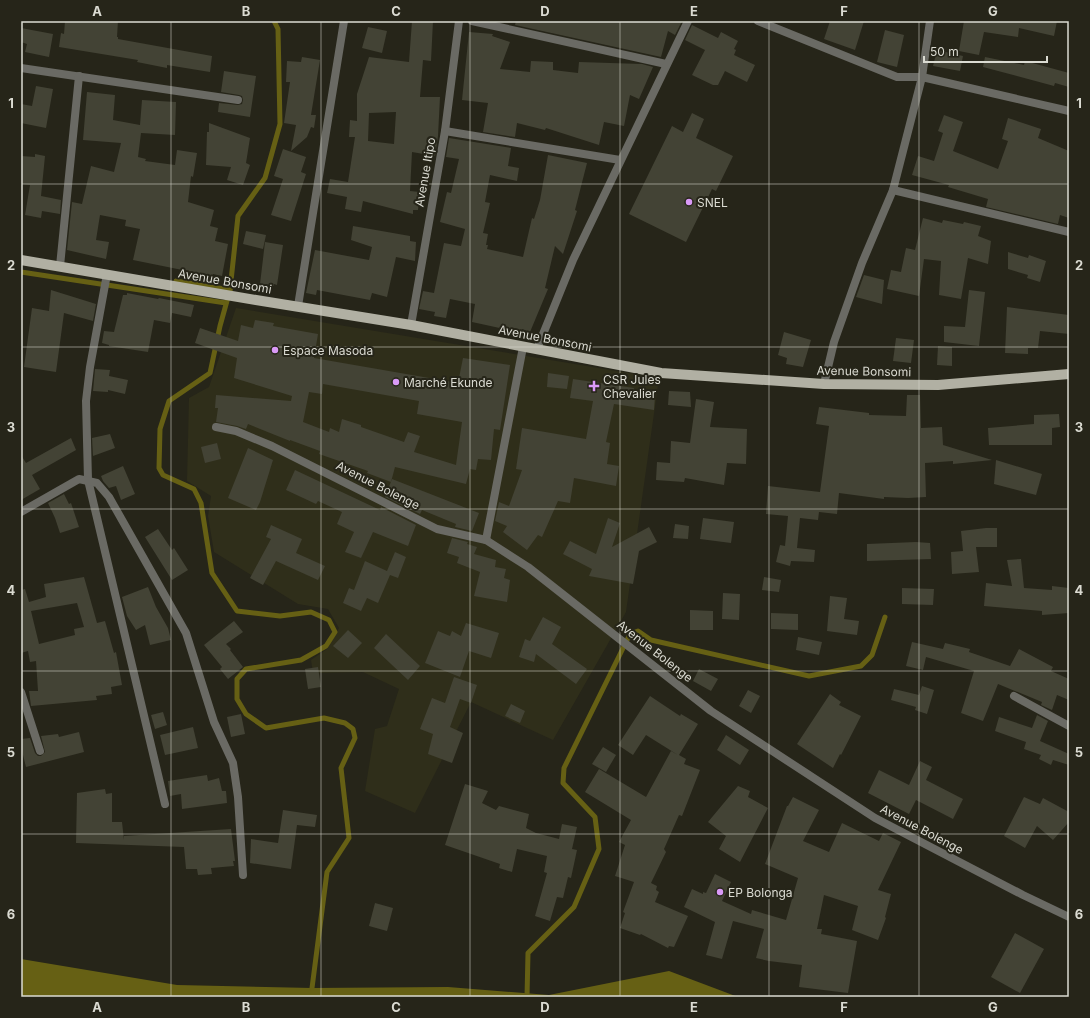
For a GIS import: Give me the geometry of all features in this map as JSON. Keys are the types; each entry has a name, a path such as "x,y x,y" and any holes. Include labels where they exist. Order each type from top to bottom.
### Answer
{"main road":[{"name":"Avenue Bonsomi","path":"21,260 411,325 661,373 824,384 938,386 1068,374"}],"street":[{"path":"298,306 344,21"},
{"name":"Avenue Itipo","path":"411,325 444,131 458,21"},
{"path":"472,21 666,64"},
{"path":"537,349 573,260 688,21"},
{"path":"758,21 897,77 922,77 1069,111"},
{"path":"824,384 834,342 862,263 893,190 922,77 930,21"},
{"path":"21,68 238,100"},
{"path":"60,266 78,76"},
{"path":"444,131 620,160"},
{"path":"893,190 1069,232"},
{"path":"107,274 90,367 86,401 88,480 165,804"},
{"path":"486,540 522,346"},
{"name":"Avenue Bolenge","path":"216,427 236,431 272,446 437,529 486,540 528,567 711,711 875,818 1023,895 1069,917"},
{"path":"21,512 79,479 97,483 110,497 186,633 214,722 233,763 238,797 243,875"},
{"path":"21,692 40,751"},
{"path":"1014,696 1069,726"}],"shaded area":[{"path":"236,308 659,378 626,612 553,740 471,702 415,813 365,791 375,729 387,726 399,689 363,672 313,673 311,660 327,649 339,628 328,609 298,604 214,552 208,516 211,496 187,481 189,398 209,387"},
{"path":"21,959 177,985 312,988 448,987 549,995 669,971 738,997 21,997"}],"building":[{"path":"65,21 118,21 118,39 212,56 210,72 167,65 167,68 137,62 138,60 59,47 61,33 64,34"},
{"path":"412,21 433,21 431,61 423,60 420,97 440,97 438,136 435,156 412,152 410,191 420,192 418,210 413,210 413,214 363,201 361,212 345,209 347,197 327,193 330,179 348,182 355,137 349,137 350,120 357,121 357,94 369,57 409,62","holes":["396,112 394,144 368,141 369,113"]},
{"path":"516,21 682,21 675,35 668,31 661,57 515,25"},
{"path":"830,21 864,21 855,50 824,39"},
{"path":"964,21 1057,21 1054,36 1019,28 1018,37 984,32 979,55 959,51"},
{"path":"692,25 718,38 721,32 738,41 734,49 736,50 734,55 755,65 747,82 725,71 718,85 713,85 692,75 705,50 685,40"},
{"path":"368,27 387,31 382,53 362,48"},
{"path":"21,28 53,34 49,57 25,52 27,44 21,42"},
{"path":"885,30 904,35 897,67 877,62"},
{"path":"469,32 493,34 492,36 510,42 500,69 530,72 531,61 553,62 553,70 578,73 579,62 642,64 653,67 639,99 630,95 624,126 604,122 599,145 546,128 545,130 517,123 515,137 483,132 488,103 462,100"},
{"path":"937,50 963,56 960,71 933,66"},
{"path":"302,57 320,60 311,115 316,115 314,128 311,127 307,137 291,151 296,125 284,123 290,82 286,82 287,61 301,62"},
{"path":"985,57 1024,65 1025,61 1069,73 1069,87 1055,83 1054,86 983,67"},
{"path":"224,71 256,76 250,117 218,112 219,103 238,105 242,104 243,100 242,96 221,92"},
{"path":"36,86 53,89 46,128 21,123 21,104 32,106"},
{"path":"87,92 115,95 113,120 140,125 142,100 176,102 175,135 141,133 138,157 146,159 145,161 175,165 177,150 197,153 193,177 191,176 188,202 214,210 210,226 218,228 215,241 228,244 222,276 213,274 212,276 133,260 140,229 125,226 126,220 100,215 96,240 109,242 106,259 67,250 72,202 82,204 91,166 114,172 121,143 83,140"},
{"path":"692,113 704,119 696,138 733,156 716,191 712,189 686,242 629,214 672,126 683,132"},
{"path":"944,115 963,122 953,151 998,169 1008,141 1002,139 1008,118 1041,129 1038,138 1069,151 1069,218 1060,215 1058,224 986,207 988,199 948,187 949,185 912,175 918,156 934,161 943,133 938,131"},
{"path":"209,123 250,138 246,163 250,165 243,185 227,180 231,167 206,165 207,132 209,132"},
{"path":"449,138 511,148 508,166 519,168 517,181 490,175 485,202 490,203 483,233 488,234 486,245 488,245 487,249 523,257 532,218 534,219 540,200 548,155 587,163 575,210 577,211 563,254 555,246 545,288 548,289 530,332 522,329 522,331 513,329 513,331 472,322 475,304 450,299 446,318 434,316 435,312 419,309 423,291 434,293 444,243 461,246 465,229 440,222 447,192 451,193 459,159 446,157"},
{"path":"283,149 306,157 301,172 306,174 291,221 271,215 283,179 274,176"},
{"path":"35,154 45,156 41,196 61,200 60,214 42,211 41,218 25,215 30,185 21,184 21,156 35,157"},
{"path":"923,218 942,223 943,220 963,224 964,222 981,226 978,236 991,241 988,264 968,258 961,299 939,295 941,261 924,259 919,296 887,289 891,270 901,272 906,248 915,250"},
{"path":"353,226 410,236 410,241 416,242 415,261 396,257 387,297 372,293 370,300 317,290 316,295 306,293 315,250 369,260 372,247 351,240"},
{"path":"246,231 266,235 263,249 243,244"},
{"path":"265,242 283,245 277,285 274,284 274,286 260,284"},
{"path":"1008,252 1028,258 1029,255 1046,261 1040,282 1027,278 1028,275 1008,269"},
{"path":"864,275 884,280 882,304 856,297"},
{"path":"51,290 96,304 93,321 64,313 56,372 24,367 32,308 49,311"},
{"path":"969,290 985,292 979,346 944,342 944,326 965,327"},
{"path":"127,293 194,305 191,317 172,313 170,323 154,320 148,352 109,346 102,343 104,331 114,332 123,295 127,295"},
{"path":"1007,307 1069,315 1069,334 1040,331 1038,348 1028,348 1028,354 1005,353"},
{"path":"255,320 274,323 273,326 318,334 314,358 458,383 463,358 510,365 500,430 494,429 491,460 478,459 476,470 470,469 466,484 395,467 391,482 367,473 368,471 319,454 320,451 248,424 246,429 216,422 218,408 215,408 216,395 291,401 292,396 234,378 237,358 195,343 200,328 238,341 241,325 253,328","holes":["323,384 419,401 417,414 462,422 456,465 414,452 420,436 408,432 404,442 342,419 339,432 330,428 329,432 303,422 309,392 322,394"]},
{"path":"784,332 811,340 803,367 786,364 787,358 778,355"},
{"path":"896,338 914,340 911,363 893,361"},
{"path":"938,346 952,347 952,366 937,365"},
{"path":"95,369 110,370 109,376 128,380 125,394 108,390 108,392 93,391"},
{"path":"548,373 569,376 567,389 547,387"},
{"path":"573,379 634,388 633,393 655,396 654,410 614,404 606,442 610,443 607,464 619,466 616,486 574,478 570,503 558,501 542,537 538,535 527,550 503,532 507,526 495,521 499,502 509,506 522,470 516,469 522,428 586,439 593,401 570,398"},
{"path":"669,391 690,392 691,407 668,405"},
{"path":"907,395 920,395 921,428 942,427 943,445 992,460 953,464 953,461 925,463 926,497 884,497 884,499 839,493 837,514 819,512 818,520 800,518 797,548 815,550 814,562 791,561 790,566 776,562 780,545 785,546 788,516 766,514 768,486 820,492 829,426 816,424 819,407 869,413 869,415 906,416"},
{"path":"696,399 714,402 710,427 747,429 746,464 727,463 724,485 685,478 684,482 656,480 657,462 670,463 671,441 690,443"},
{"path":"1059,414 1060,427 1052,428 1052,445 989,445 988,428 1034,424 1034,415"},
{"path":"110,434 115,448 93,456 92,438"},
{"path":"71,438 76,450 32,475 40,489 21,500 21,455 26,463"},
{"path":"217,443 221,459 205,463 201,447"},
{"path":"248,448 273,460 260,502 256,510 228,498"},
{"path":"996,460 1042,474 1036,495 994,484"},
{"path":"123,466 135,494 121,500 116,486 109,488 101,476"},
{"path":"295,470 380,510 381,507 416,525 408,546 373,532 361,558 345,552 354,532 337,524 342,512 318,501 316,504 286,490"},
{"path":"392,479 479,513 472,531 455,527 456,524 422,510 420,514 385,497"},
{"path":"64,494 69,504 71,503 79,527 60,533 48,503"},
{"path":"608,518 620,523 612,547 649,527 657,542 639,551 633,584 589,576 592,569 563,554 570,541 596,554"},
{"path":"703,518 734,522 731,543 700,539"},
{"path":"675,524 689,526 688,539 673,538"},
{"path":"271,525 302,539 296,553 325,566 318,580 276,561 263,585 250,578 271,539 266,537"},
{"path":"997,528 997,547 976,547 979,572 952,574 951,552 963,551 961,531"},
{"path":"158,529 172,550 174,548 188,570 172,580 145,537"},
{"path":"452,538 468,542 467,544 477,547 474,554 496,560 495,567 506,569 504,578 510,580 507,602 474,596 480,572 457,563 459,557 447,553"},
{"path":"916,542 930,543 931,559 867,561 867,544"},
{"path":"395,552 406,557 398,578 390,575 378,603 367,598 361,611 343,603 349,588 354,590 365,561 387,571"},
{"path":"1021,559 1024,588 1052,590 1052,586 1069,588 1069,613 1042,615 1042,611 984,606 986,583 1012,586 1007,560"},
{"path":"84,577 97,623 105,621 114,653 116,652 122,685 111,687 112,694 96,696 97,700 31,706 29,691 38,691 36,661 30,662 28,651 21,653 21,590 25,589 29,602 46,597 44,584","holes":["77,603 84,627 74,629 75,635 39,644 31,611"]},
{"path":"764,577 781,580 779,592 762,590"},
{"path":"148,587 156,607 168,628 171,640 150,645 145,625 136,630 127,616 122,597"},
{"path":"902,588 934,589 933,605 902,604"},
{"path":"723,593 740,594 739,620 722,619"},
{"path":"830,596 847,598 844,619 859,621 857,635 827,631"},
{"path":"690,610 713,611 713,630 690,630"},
{"path":"771,613 798,614 798,630 771,629"},
{"path":"543,617 561,627 552,644 587,669 576,684 536,654 534,662 519,657 525,639 530,641"},
{"path":"234,621 243,632 226,644 243,667 228,679 220,669 222,667 204,645"},
{"path":"466,623 499,633 491,658 469,651 460,677 425,663 438,631 450,636 452,631 461,636"},
{"path":"348,630 362,643 348,658 333,646"},
{"path":"386,634 420,666 408,680 374,648"},
{"path":"798,637 822,642 819,655 796,650"},
{"path":"912,642 943,649 945,643 970,649 969,652 1010,666 1019,649 1053,667 1051,671 1069,679 1069,700 1057,695 1052,710 1041,705 1042,702 998,684 983,721 961,713 974,671 926,657 923,670 906,666"},
{"path":"318,667 321,687 308,689 305,669"},
{"path":"699,669 718,679 711,691 693,681"},
{"path":"454,677 477,685 471,703 460,699 450,727 463,733 452,763 428,754 433,734 420,729 432,698 445,703"},
{"path":"922,686 934,690 927,714 915,710 916,707 891,700 894,689 919,695"},
{"path":"748,690 760,696 751,713 739,706"},
{"path":"830,694 841,702 839,705 861,716 833,768 797,744"},
{"path":"650,696 680,716 681,714 698,724 679,755 686,759 684,764 700,770 682,816 679,815 664,849 666,852 651,883 657,886 656,890 659,892 655,902 688,916 674,947 669,946 668,948 641,934 640,935 620,928 625,913 623,912 634,882 615,876 625,845 619,842 631,820 585,792 599,769 646,797 671,751 678,755 646,735 633,755 618,745"},
{"path":"511,704 525,711 520,723 505,716"},
{"path":"163,712 167,725 155,729 151,715"},
{"path":"241,714 245,734 231,737 227,717"},
{"path":"1037,715 1048,721 1040,741 1069,754 1069,765 1053,760 1051,765 1039,759 1041,755 1024,749 1026,742 995,731 999,717 1032,728"},
{"path":"193,727 198,748 165,755 160,735"},
{"path":"79,732 84,752 26,767 21,747 21,739 30,738 35,753 38,756 41,756 45,752 41,736 58,734 59,737"},
{"path":"726,735 749,750 740,765 717,750"},
{"path":"603,747 616,755 606,772 592,764"},
{"path":"920,761 932,767 926,780 963,799 953,819 916,800 909,814 868,793 879,770 909,785"},
{"path":"207,775 208,781 219,778 222,791 226,791 227,803 182,809 181,794 170,796 168,781"},
{"path":"465,784 488,791 482,803 496,810 499,806 529,814 526,828 536,833 559,839 562,824 577,827 572,849 577,850 571,878 568,877 563,898 557,897 550,921 535,916 547,873 544,872 547,856 517,849 512,872 499,868 500,864 445,845"},
{"path":"738,786 750,791 748,797 768,808 740,862 719,849 726,836 708,822"},
{"path":"105,789 106,794 112,793 112,822 122,822 124,840 124,836 231,829 235,861 233,861 234,866 211,868 212,874 198,875 197,869 186,869 184,847 76,843 77,793"},
{"path":"793,797 819,810 803,841 829,852 842,823 879,841 883,833 901,842 878,890 891,894 886,918 878,940 852,930 858,906 824,895 817,929 822,929 821,934 857,941 848,993 799,987 802,965 756,958 764,929 733,921 722,959 706,955 715,922 684,907 692,889 703,894 703,892 706,893 715,874 731,882 722,901 751,914 752,910 786,920 798,878 765,864 787,806"},
{"path":"1024,797 1040,804 1043,798 1069,812 1069,822 1053,840 1037,826 1025,848 1004,836"},
{"path":"283,810 317,815 315,827 297,825 291,869 250,863 251,839 278,843"},
{"path":"375,903 393,908 387,931 369,926"},
{"path":"1015,933 1044,949 1020,993 991,977"}],"waterway":[{"path":"274,21 278,29 280,124 265,178 238,216 230,290 220,326 210,373 169,401 160,429 159,468 163,475 194,489 201,503 212,573 237,611 280,616 311,612 329,620 335,632 326,646 301,660 246,669 237,679 237,699 246,714 266,728 324,718 345,723 353,729 355,738 341,768 349,838 327,872 312,988"},
{"path":"21,272 226,303"},
{"path":"176,281 230,290"},
{"path":"527,997 528,953 574,907 599,849 595,817 563,783 564,768 630,634 638,631 651,640 809,676 861,666 872,655 885,617"}],"place":[{"name":"SNEL","path":"689,202"},
{"name":"Espace Masoda","path":"275,350"},
{"name":"Marché Ekunde","path":"396,382"},
{"name":"CSR Jules Chevalier","path":"594,386"},
{"name":"EP Bolonga","path":"720,892"}]}
